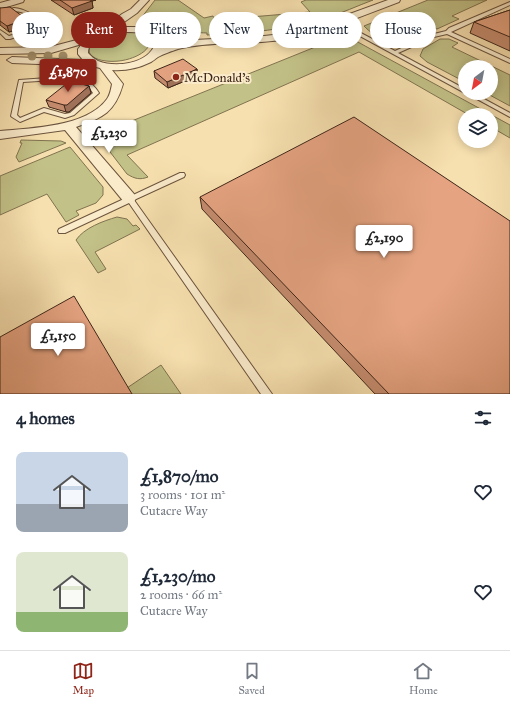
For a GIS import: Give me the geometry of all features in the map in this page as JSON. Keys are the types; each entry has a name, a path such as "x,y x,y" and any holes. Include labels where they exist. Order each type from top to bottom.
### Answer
{"street":[{"path":"0,6 20,0"},
{"path":"127,15 134,11 145,0"},
{"path":"362,13 396,0"},
{"path":"201,43 272,38"},
{"path":"0,51 51,50 71,44"},
{"path":"84,48 83,54 91,63"},
{"path":"115,80 147,61 156,54 160,48"},
{"path":"156,54 172,48"},
{"path":"0,60 91,63 104,67 124,67 147,61"},
{"path":"0,134 42,131 69,126 88,118 106,107 117,92 115,80 104,67"},
{"path":"69,126 129,198"}],"lane":[{"path":"395,53 432,36 448,32 451,29 510,3"},
{"path":"0,13 10,9 21,9 44,26 8,38 0,32"},
{"path":"448,32 510,61"},
{"path":"362,36 458,87"},
{"path":"71,79 87,82 96,91 95,96 72,114 65,116 44,110 20,120 14,116 21,81 71,79"},
{"path":"482,100 510,115"},
{"path":"17,133 20,120"},
{"path":"62,231 129,198 182,175"},
{"path":"129,198 267,394"}],"shaded area":[{"path":"155,0 178,0 195,12 146,12"},
{"path":"306,0 373,0 342,12 310,12 301,2"},
{"path":"428,0 487,0 452,16 459,19 437,29 436,12 398,12"},
{"path":"272,15 272,29 264,30 264,16"},
{"path":"201,16 204,18 209,17 209,35 207,35 207,33 201,33"},
{"path":"370,24 370,31 364,26"},
{"path":"127,31 135,33 135,48 147,48 139,55 130,59 118,61 98,59 90,54 90,48 127,48"},
{"path":"440,39 449,39 458,43 452,47 479,60 458,60 458,78 427,62 420,56 425,48 436,48 436,41"},
{"path":"362,44 458,97 458,100 464,100 479,108 458,109 359,52 127,155 148,177 145,178 140,179 127,174 97,135 313,48 362,48"},
{"path":"498,69 510,75 510,106 498,100"},
{"path":"498,118 510,125 510,138 498,131"},
{"path":"21,140 61,141 66,143 19,162 16,157 22,143 20,143"},
{"path":"70,147 103,187 103,195 96,203 76,211 79,215 66,222 47,194 0,215 0,176"},
{"path":"117,217 127,219 133,226 136,225 140,229 95,252 106,269 98,273 76,240 89,229"},
{"path":"161,365 181,394 122,394 121,392"}],"building":[{"path":"60,0 90,0 92,1 72,8"},
{"path":"10,7 17,12 12,12 12,24 7,26 0,21 0,8"},
{"path":"510,10 510,37 474,22"},
{"path":"183,59 197,69 167,82 154,71"},
{"path":"70,81 89,86 67,105 46,100"},
{"path":"354,117 510,221 510,394 389,394 200,197"},
{"path":"74,296 132,394 0,394 0,337"}],"place":[{"name":"McDonald's","path":"176,77"}]}
